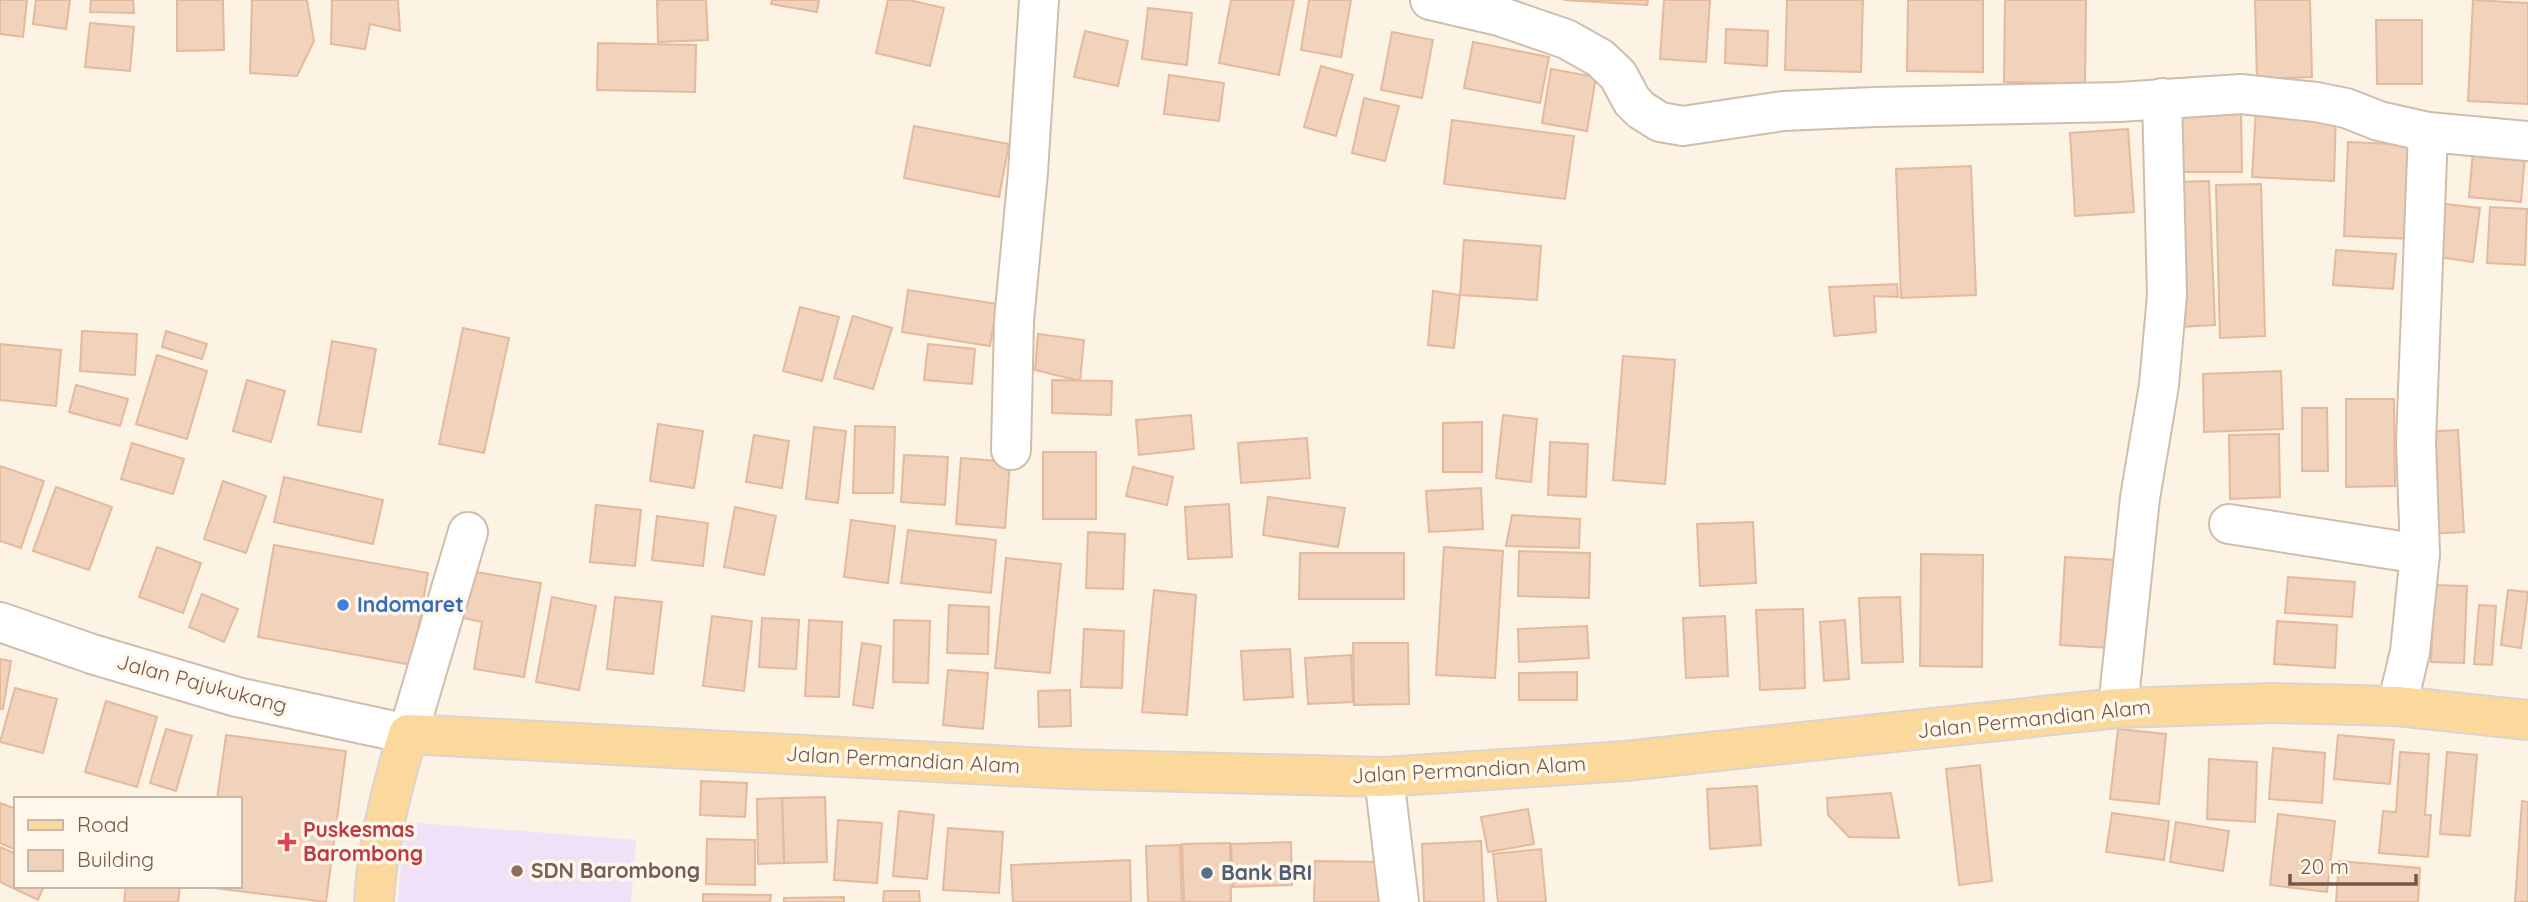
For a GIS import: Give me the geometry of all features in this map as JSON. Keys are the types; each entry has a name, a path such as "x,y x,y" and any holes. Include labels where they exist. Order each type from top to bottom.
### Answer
{"main road":[{"name":"Jalan Permandian Alam","path":"408,734 1067,769 1384,778 1625,761 2118,708 2272,703 2397,706 2528,720"},
{"path":"374,902 379,850 393,783 408,734"}],"street":[{"path":"1011,450 1014,321 1028,172 1039,0"},
{"path":"1430,0 1499,8 1566,38 1600,58 1618,75 1632,101 1641,110 1660,122 1683,126 1783,111 2119,102 2241,94 2346,108 2379,121 2428,132 2528,141"},
{"path":"2118,708 2140,498 2159,385 2167,295 2162,99"},
{"path":"2397,706 2410,652 2420,554 2416,442 2428,132"},
{"path":"2229,524 2420,554"},
{"path":"408,734 468,532"},
{"name":"Jalan Pajukukang","path":"0,622 92,654 237,697 408,734"},
{"path":"1384,778 1399,902"}],"shaded area":[{"name":"SDN Barombong","path":"404,822 636,840 631,902 398,902"}],"building":[{"path":"0,0 27,0 23,37 0,34"},
{"path":"36,0 70,0 66,29 33,24"},
{"path":"91,0 133,0 134,13 90,12"},
{"path":"177,0 223,0 224,50 177,51"},
{"path":"252,0 307,0 314,41 297,76 250,73"},
{"path":"332,0 398,0 400,31 370,24 365,49 331,44"},
{"path":"657,0 706,0 708,40 658,42"},
{"path":"772,0 819,0 817,12 771,4"},
{"path":"888,0 909,0 944,8 930,66 876,53"},
{"path":"1231,0 1294,0 1279,75 1219,63"},
{"path":"1309,0 1351,0 1341,57 1301,50"},
{"path":"1564,0 1648,0 1647,5"},
{"path":"1664,0 1710,0 1706,62 1660,59"},
{"path":"1787,0 1863,0 1861,72 1785,70"},
{"path":"1908,0 1983,0 1983,72 1907,71"},
{"path":"2005,0 2086,0 2085,84 2004,82"},
{"path":"2255,0 2310,0 2312,77 2257,79"},
{"path":"2473,0 2528,3 2528,104 2468,101"},
{"path":"1148,8 1192,13 1187,65 1142,59"},
{"path":"2376,20 2422,20 2422,84 2377,84"},
{"path":"90,23 134,27 130,71 85,67"},
{"path":"1726,29 1768,31 1767,66 1725,63"},
{"path":"1085,31 1128,41 1118,86 1074,77"},
{"path":"1392,32 1433,40 1422,98 1381,90"},
{"path":"1473,42 1549,57 1540,103 1464,88"},
{"path":"598,43 696,45 695,92 597,90"},
{"path":"1321,66 1353,75 1336,136 1304,127"},
{"path":"1551,69 1596,77 1587,131 1542,123"},
{"path":"1169,75 1224,83 1219,121 1164,114"},
{"path":"1364,98 1399,106 1385,161 1352,153"},
{"path":"2256,110 2336,114 2334,181 2252,177"},
{"path":"2241,112 2242,172 2176,172 2175,113"},
{"path":"1452,120 1574,136 1565,199 1444,184"},
{"path":"914,126 1009,144 999,197 904,178"},
{"path":"2128,129 2134,212 2075,216 2070,133"},
{"path":"2348,142 2416,145 2412,239 2344,236"},
{"path":"2473,151 2525,156 2521,202 2469,197"},
{"path":"1971,166 1976,295 1901,298 1896,169"},
{"path":"2209,181 2215,325 2180,327 2175,182"},
{"path":"2261,184 2265,336 2220,338 2216,185"},
{"path":"2445,204 2480,208 2473,262 2438,257"},
{"path":"2490,207 2527,209 2525,265 2487,263"},
{"path":"1464,240 1541,246 1537,300 1460,295"},
{"path":"2336,250 2396,254 2393,289 2333,285"},
{"path":"1897,284 1898,297 1874,296 1876,332 1834,336 1829,287"},
{"path":"908,290 997,304 990,346 902,332"},
{"path":"1433,291 1460,295 1454,348 1428,345"},
{"path":"800,307 839,317 822,381 783,371"},
{"path":"853,316 892,328 873,389 834,378"},
{"path":"463,328 509,338 484,453 439,444"},
{"path":"82,331 137,334 135,375 80,371"},
{"path":"166,331 207,344 202,359 162,347"},
{"path":"1038,334 1084,340 1080,381 1035,370"},
{"path":"332,341 376,349 361,432 318,425"},
{"path":"0,344 61,350 56,406 0,400"},
{"path":"928,344 975,349 972,384 924,380"},
{"path":"157,355 207,371 187,439 136,424"},
{"path":"1623,356 1675,360 1665,484 1613,480"},
{"path":"2281,371 2283,429 2204,432 2203,374"},
{"path":"247,380 285,391 271,442 233,431"},
{"path":"1052,380 1112,381 1111,415 1052,413"},
{"path":"76,385 128,399 120,426 69,412"},
{"path":"2346,399 2394,399 2395,486 2346,487"},
{"path":"2302,408 2327,408 2328,471 2302,471"},
{"path":"1191,415 1194,449 1139,455 1136,420"},
{"path":"1503,415 1537,419 1531,482 1496,478"},
{"path":"1482,422 1482,472 1443,472 1443,423"},
{"path":"658,424 703,431 694,488 650,481"},
{"path":"855,426 895,427 893,493 853,493"},
{"path":"814,427 846,431 838,503 806,499"},
{"path":"2458,430 2464,532 2427,534 2421,432"},
{"path":"2279,434 2280,497 2230,499 2229,435"},
{"path":"754,435 789,441 782,488 746,482"},
{"path":"1307,438 1310,478 1241,483 1238,443"},
{"path":"1550,442 1588,444 1586,497 1548,495"},
{"path":"132,443 184,459 173,494 121,479"},
{"path":"1043,452 1096,452 1096,519 1043,519"},
{"path":"904,455 948,457 945,505 901,502"},
{"path":"961,458 1010,462 1005,528 956,524"},
{"path":"0,466 44,481 21,548 0,541"},
{"path":"1133,467 1173,477 1167,505 1126,496"},
{"path":"284,477 383,500 373,544 274,522"},
{"path":"223,481 266,496 246,553 204,539"},
{"path":"56,487 112,507 89,570 33,551"},
{"path":"1481,488 1483,529 1429,532 1426,491"},
{"path":"1268,497 1345,508 1338,547 1263,535"},
{"path":"1229,504 1232,557 1188,559 1185,507"},
{"path":"596,505 641,510 635,566 590,562"},
{"path":"735,507 776,516 764,575 724,567"},
{"path":"1512,515 1580,519 1579,548 1506,546"},
{"path":"657,516 708,523 703,566 652,560"},
{"path":"851,520 895,526 888,583 844,577"},
{"path":"1753,522 1756,583 1700,586 1697,524"},
{"path":"908,530 996,540 991,593 901,583"},
{"path":"1088,532 1125,534 1123,589 1086,588"},
{"name":"Indomaret","path":"274,545 428,573 412,665 258,637"},
{"path":"157,547 201,563 183,613 139,597"},
{"path":"1444,547 1503,551 1495,678 1436,675"},
{"path":"1519,551 1590,553 1589,598 1518,596"},
{"path":"1300,553 1404,553 1404,599 1299,599"},
{"path":"1921,554 1983,555 1982,667 1920,666"},
{"path":"2065,557 2115,560 2109,648 2060,645"},
{"path":"1006,558 1061,564 1050,673 995,668"},
{"path":"470,571 541,583 524,677 474,669 482,622 463,618"},
{"path":"2288,577 2355,582 2352,617 2285,613"},
{"path":"2434,585 2467,586 2464,663 2431,662"},
{"path":"1154,590 1196,595 1187,715 1142,712"},
{"path":"2508,590 2528,592 2521,648 2501,645"},
{"path":"202,594 238,609 224,642 189,627"},
{"path":"552,597 596,606 579,690 536,682"},
{"path":"615,597 662,602 653,674 607,669"},
{"path":"1900,597 1903,662 1862,663 1859,598"},
{"path":"949,605 989,607 988,654 947,653"},
{"path":"2479,605 2496,606 2492,665 2474,664"},
{"path":"1803,609 1805,688 1760,690 1756,610"},
{"path":"712,616 752,621 744,691 703,686"},
{"path":"1725,616 1728,676 1686,678 1683,618"},
{"path":"762,618 799,620 796,669 759,667"},
{"path":"809,620 842,622 839,697 805,696"},
{"path":"894,620 930,621 928,683 893,682"},
{"path":"1845,620 1849,679 1824,681 1820,622"},
{"path":"2277,621 2337,625 2335,668 2274,664"},
{"path":"1587,626 1589,658 1519,662 1518,629"},
{"path":"1084,629 1124,631 1122,688 1081,687"},
{"path":"862,643 881,646 873,708 853,705"},
{"path":"1353,643 1408,643 1409,704 1354,705"},
{"path":"1290,649 1293,697 1244,700 1241,651"},
{"path":"1351,655 1353,702 1308,704 1305,658"},
{"path":"0,659 11,661 3,709 0,709"},
{"path":"948,670 988,673 983,729 943,725"},
{"path":"1577,672 1577,700 1519,700 1519,673"},
{"path":"15,688 57,699 43,753 0,742"},
{"path":"1070,690 1071,726 1039,727 1038,691"},
{"path":"106,701 157,717 137,787 85,772"},
{"path":"166,729 192,736 176,791 150,783"},
{"path":"2118,729 2166,734 2159,804 2110,799"},
{"name":"Puskesmas Barombong","path":"226,735 346,751 326,902 214,888 242,888 242,797 217,797"},
{"path":"2338,735 2394,740 2390,784 2334,779"},
{"path":"2273,748 2325,753 2322,803 2269,799"},
{"path":"2400,752 2429,754 2425,815 2431,815 2428,857 2379,853 2383,811 2396,812"},
{"path":"2447,752 2477,755 2470,836 2440,834"},
{"path":"2209,759 2257,762 2255,822 2207,819"},
{"path":"1980,765 1992,881 1959,885 1946,769"},
{"path":"701,781 747,783 745,817 700,815"},
{"path":"1757,786 1761,845 1710,849 1707,789"},
{"path":"1891,793 1899,838 1849,837 1828,815 1827,798"},
{"path":"825,797 827,862 784,863 782,798"},
{"path":"782,798 784,863 758,864 757,799"},
{"path":"2522,801 2528,802 2528,902 2515,902"},
{"path":"0,803 14,808 14,849 0,843"},
{"path":"1528,809 1534,844 1488,852 1481,817"},
{"path":"899,811 934,815 927,879 893,876"},
{"path":"2112,813 2169,821 2164,860 2106,852"},
{"path":"2278,814 2335,821 2327,892 2270,885"},
{"path":"838,820 882,823 877,883 834,880"},
{"path":"2176,822 2229,831 2223,871 2170,862"},
{"path":"948,828 1003,832 999,893 943,890"},
{"path":"707,839 755,840 755,885 706,884"},
{"path":"1481,841 1484,902 1424,902 1422,844"},
{"path":"1291,842 1292,885 1233,887 1231,844"},
{"name":"Bank BRI","path":"1230,843 1231,902 1184,902 1182,844"},
{"path":"1180,845 1182,902 1148,902 1146,846"},
{"path":"0,847 14,853 14,888 43,888 38,900 0,882"},
{"path":"1541,849 1546,902 1498,902 1493,854"},
{"path":"1130,860 1131,902 1013,902 1011,865"},
{"path":"1315,861 1384,862 1383,902 1314,902"},
{"path":"2339,861 2420,868 2418,902 2336,902"},
{"path":"126,888 180,888 178,902 124,902"},
{"path":"884,891 919,891 920,902 883,902"},
{"path":"703,894 771,895 770,902 703,902"},
{"path":"844,897 844,902 784,902 784,898"}],"place":[{"name":"Indomaret","path":"343,605"},
{"name":"Puskesmas Barombong","path":"287,842"},
{"name":"SDN Barombong","path":"517,871"},
{"name":"Bank BRI","path":"1207,873"}]}
